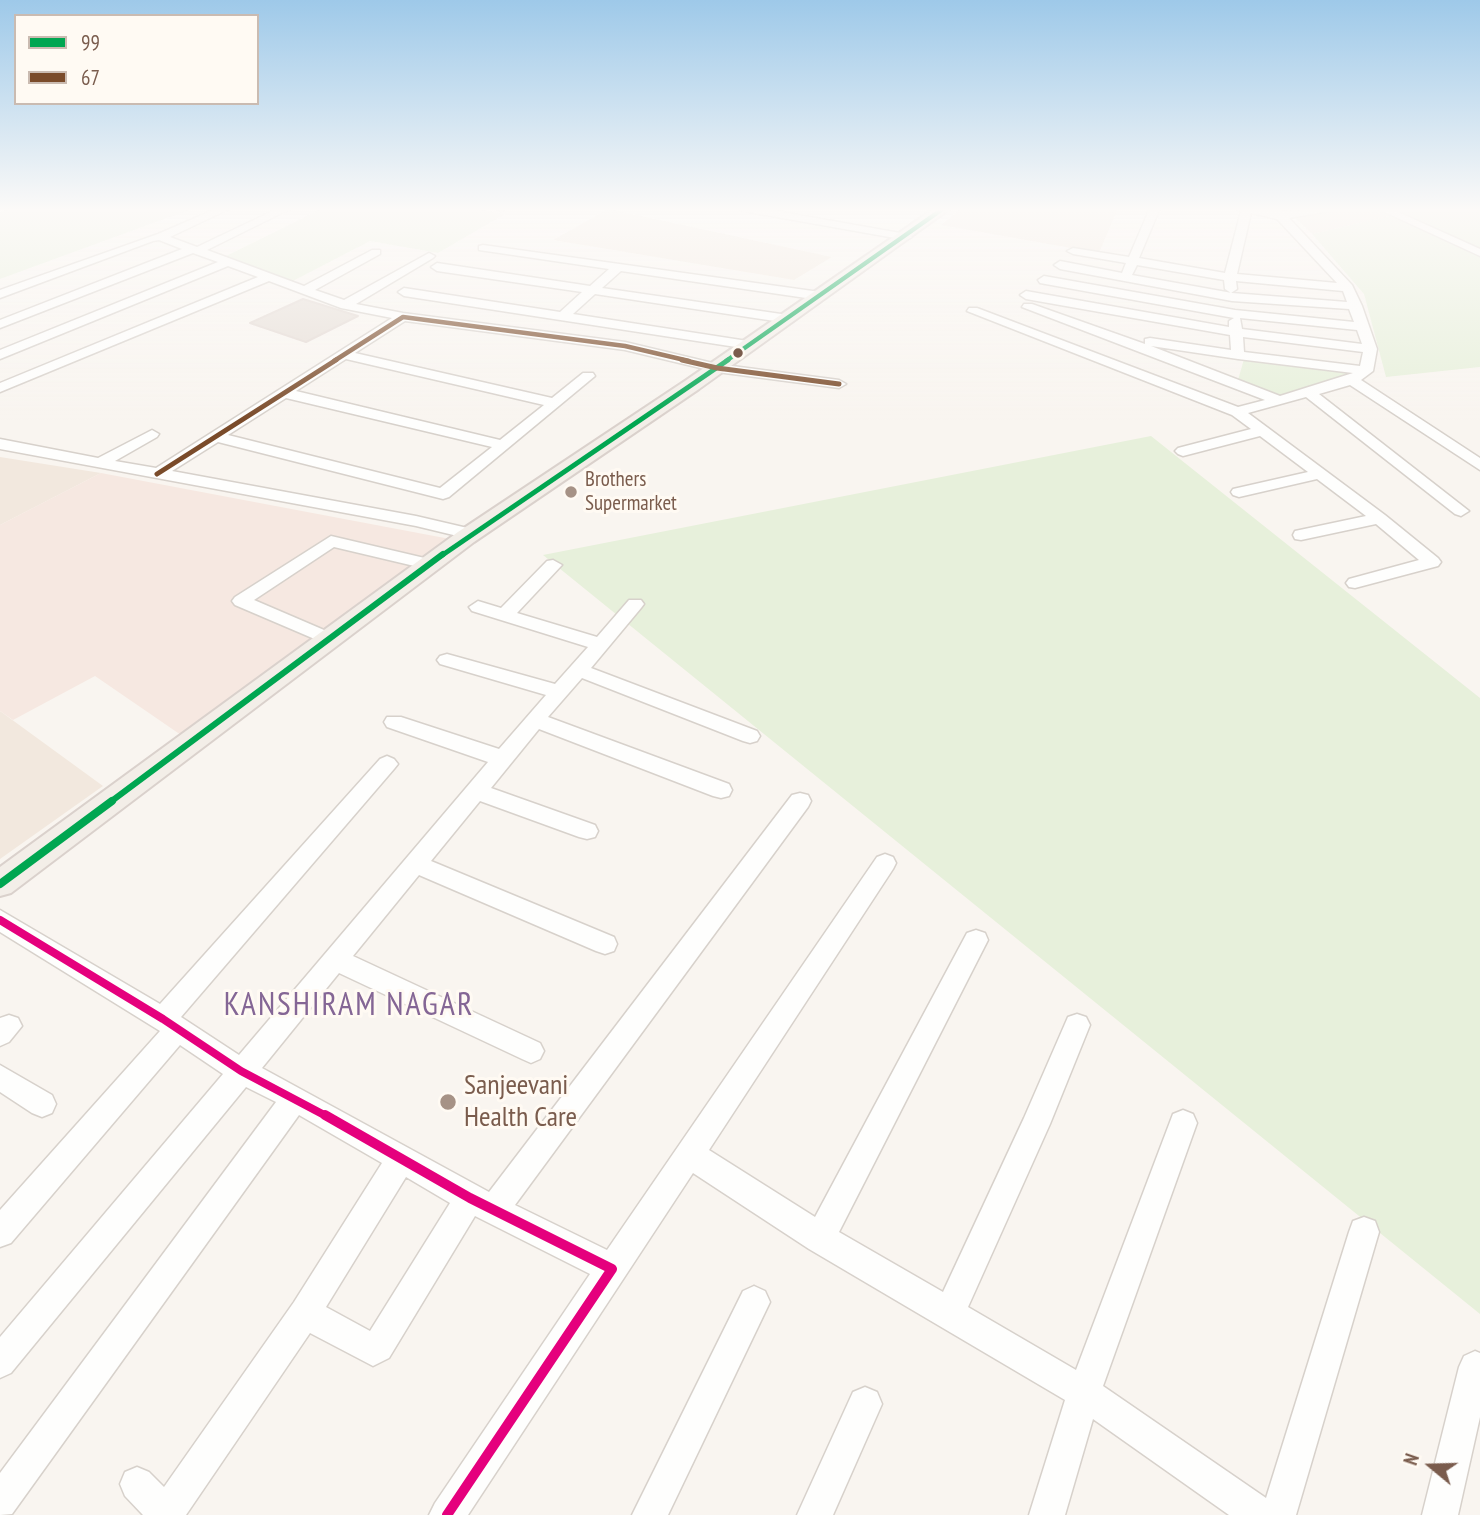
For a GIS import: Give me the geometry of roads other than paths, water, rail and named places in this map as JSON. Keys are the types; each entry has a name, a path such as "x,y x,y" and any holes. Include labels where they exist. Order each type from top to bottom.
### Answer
{"main road":[{"path":"0,884 470,534 845,279"}],"street":[{"path":"0,294 41,279"},
{"path":"0,324 119,279"},
{"path":"0,355 187,279"},
{"path":"0,388 264,279"},
{"path":"273,279 345,305 403,317 625,346 717,368 839,384"},
{"path":"306,290 327,279"},
{"path":"345,305 390,279"},
{"path":"520,279 788,319"},
{"path":"564,316 605,279"},
{"path":"699,279 820,296"},
{"path":"1063,344 1094,330 1125,279"},
{"path":"1135,279 1232,296 1356,306"},
{"path":"1230,279 1238,355"},
{"path":"1248,279 1348,288"},
{"path":"1237,412 1352,380 1366,371 1370,349 1360,326 1356,306 1348,288 1339,279"},
{"path":"1044,280 1235,314 1360,326"},
{"path":"404,292 749,345"},
{"path":"1026,295 1236,332 1370,349"},
{"path":"1013,302 1113,336 1278,400"},
{"path":"974,311 1237,412 1379,518 1432,562 1355,583"},
{"path":"157,474 403,317"},
{"path":"1113,336 1366,371"},
{"path":"345,355 556,403"},
{"path":"416,521 443,494 588,376"},
{"path":"1352,380 1480,465"},
{"path":"285,393 503,445"},
{"path":"1309,393 1461,511"},
{"path":"1183,451 1262,431"},
{"path":"100,463 152,433"},
{"path":"216,437 443,494"},
{"path":"0,444 416,521 470,534"},
{"path":"1239,492 1320,474"},
{"path":"1301,535 1379,518"},
{"path":"331,640 241,601 331,541 427,565"},
{"path":"505,615 553,565"},
{"path":"0,1362 535,720 635,604"},
{"path":"478,607 600,644"},
{"path":"447,660 560,692"},
{"path":"578,670 750,736"},
{"path":"535,720 721,790"},
{"path":"394,722 504,759"},
{"path":"2,1225 387,764"},
{"path":"476,791 587,831"},
{"path":"304,1313 373,1350 378,1347 481,1204 800,800"},
{"path":"447,1515 886,863"},
{"path":"415,864 605,943"},
{"path":"0,920 171,1024 241,1071 295,1098 481,1204 612,1269"},
{"path":"820,1238 976,940"},
{"path":"335,959 531,1051"},
{"path":"949,1314 1036,1124 1077,1025"},
{"path":"0,1077 42,1104"},
{"path":"0,1502 295,1098"},
{"path":"1047,1515 1084,1393 1183,1123"},
{"path":"690,1154 820,1238 1084,1393 1259,1515"},
{"path":"137,1484 166,1515 304,1313 401,1159"},
{"path":"1278,1515 1364,1232"},
{"path":"650,1515 754,1302"},
{"path":"1440,1515 1475,1367"},
{"path":"815,1515 865,1404"}],"place":[{"name":"Brothers Supermarket","path":"571,492"},
{"name":"Sanjeevani Health Care","path":"448,1102"}],"district":[{"name":"KANSHIRAM NAGAR","path":"349,1006"}]}
